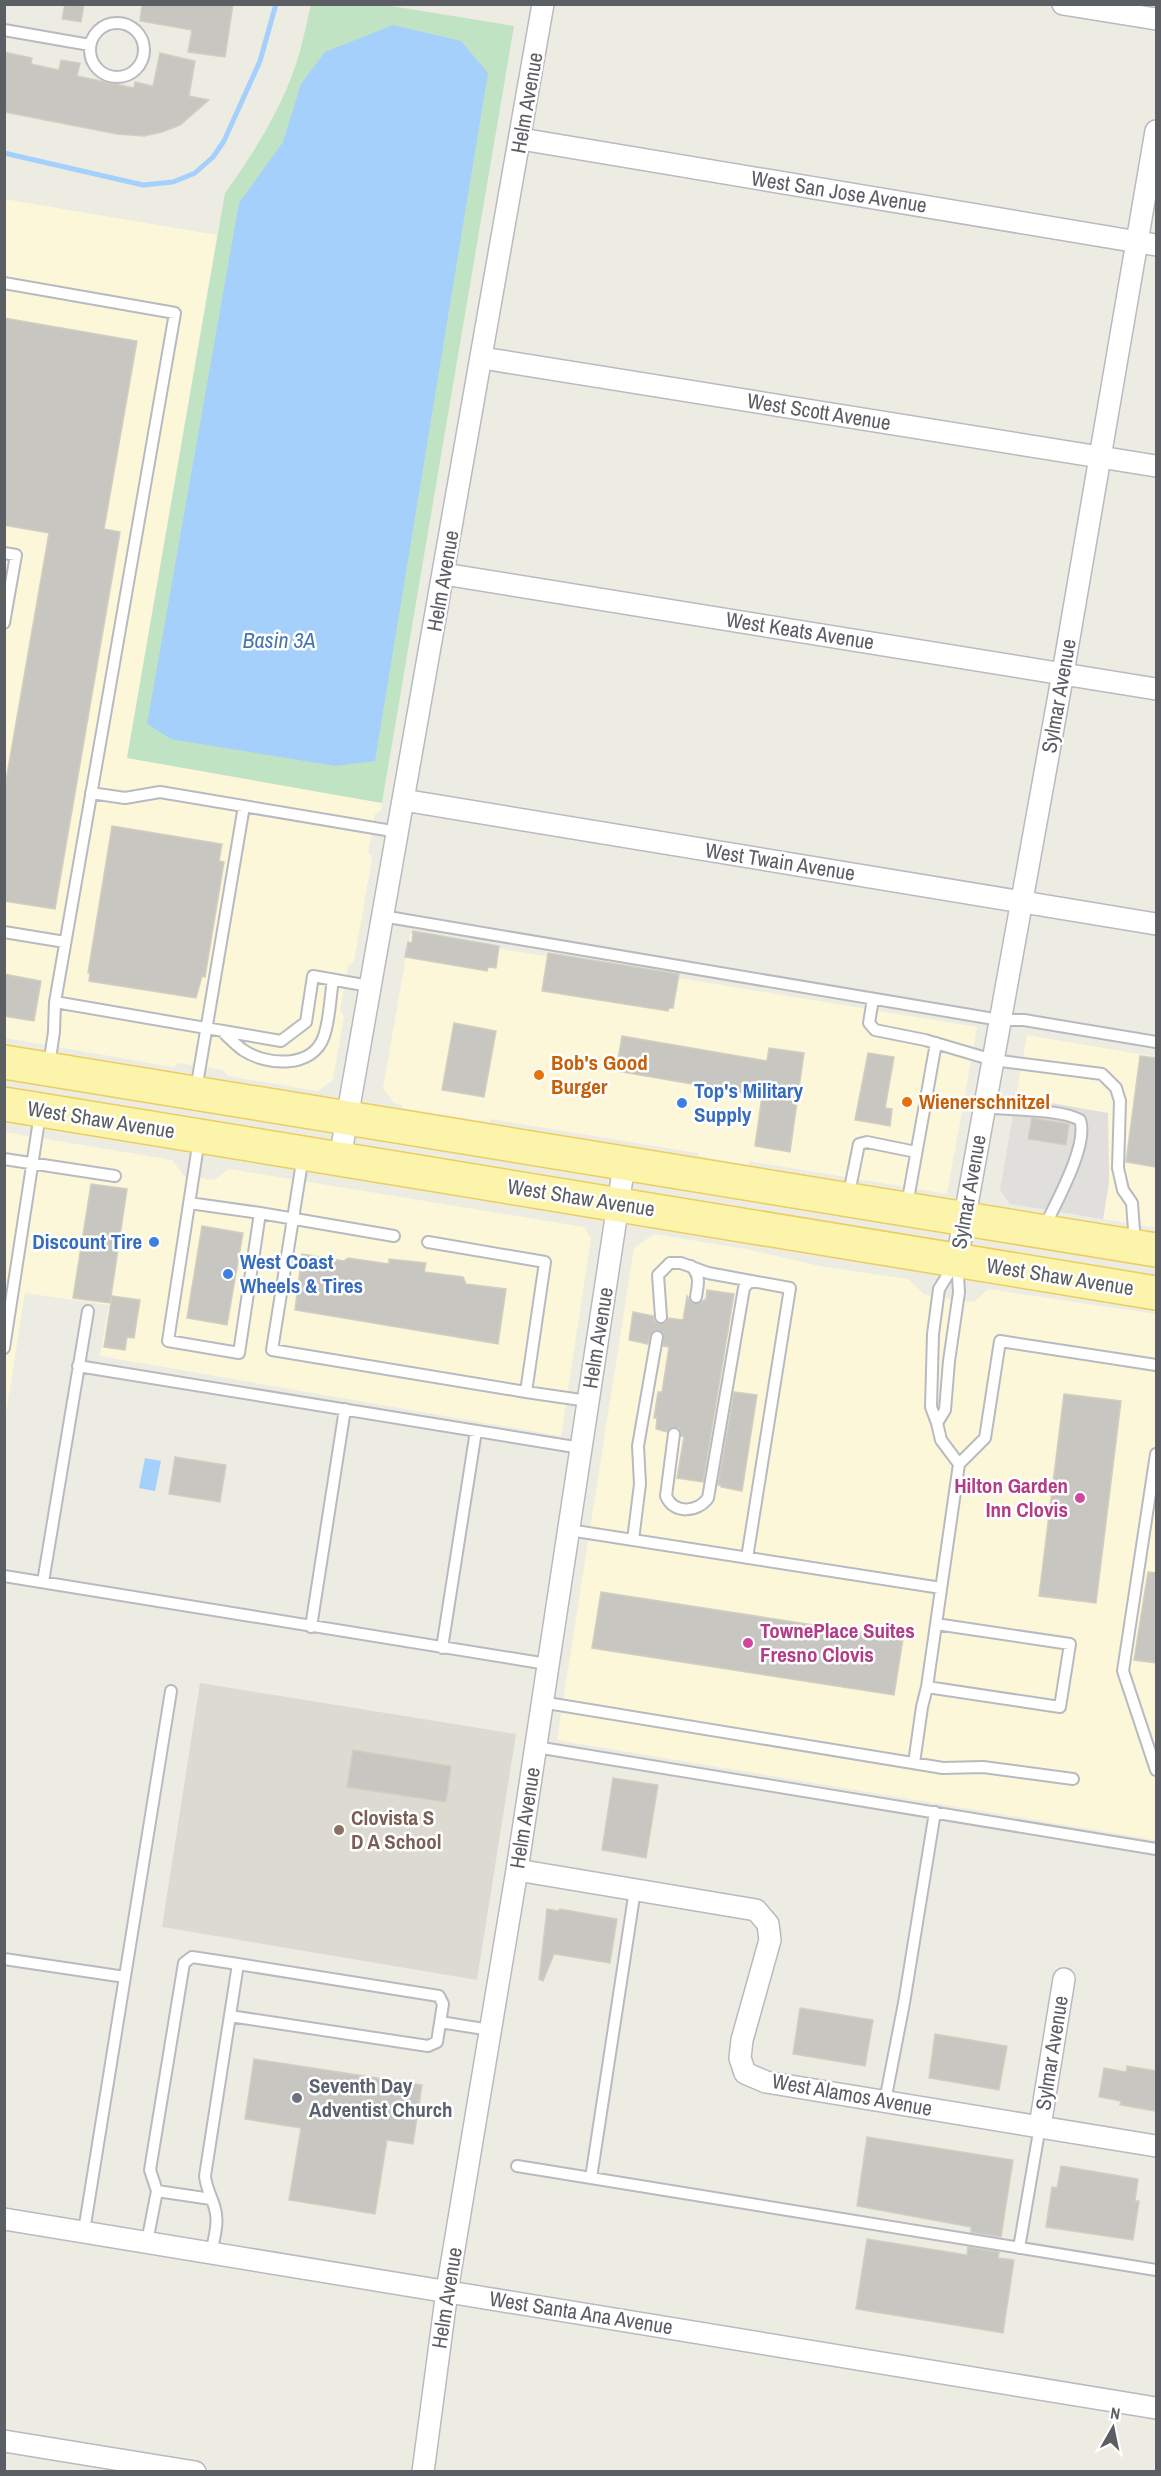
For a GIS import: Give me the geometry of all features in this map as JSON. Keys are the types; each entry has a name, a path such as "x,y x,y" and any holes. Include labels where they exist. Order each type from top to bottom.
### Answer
{"main road":[{"name":"West Shaw Avenue","path":"4,1062 624,1165 1146,1248"},
{"name":"West Shaw Avenue","path":"4,1104 1156,1293"}],"street":[{"name":"Helm Avenue","path":"340,1158 543,4"},
{"path":"1063,4 1156,19"},
{"name":"Sylmar Avenue","path":"957,1260 1063,674 1099,458 1146,243 1156,131"},
{"name":"West San Jose Avenue","path":"521,139 1146,243"},
{"name":"West Scott Avenue","path":"482,357 1156,466"},
{"name":"West Keats Avenue","path":"444,574 1156,689"},
{"name":"West Twain Avenue","path":"404,800 1156,924"},
{"name":"Helm Avenue","path":"423,2472 447,2291 517,1870 624,1165"},
{"name":"West Alamos Avenue","path":"517,1870 756,1910 768,1924 770,1940 742,2040 740,2058 745,2073 766,2082 1156,2146"},
{"name":"Sylmar Avenue","path":"1040,2126 1064,1979"},
{"name":"West Santa Ana Avenue","path":"4,2218 1156,2408"},
{"path":"4,2441 195,2472"}],"lane":[{"path":"121,23 138,32 144,50 143,59 130,74 112,77 97,69 90,54 90,45 98,30 121,23"},
{"path":"4,30 90,45"},
{"path":"4,283 175,313 65,942 55,1002 54,1032 48,1069"},
{"path":"4,553 16,555 4,623"},
{"path":"92,793 125,798 160,792 398,832"},
{"path":"195,1093 244,806"},
{"path":"382,916 1000,1020 1024,1020 1156,1042"},
{"path":"4,932 65,942"},
{"path":"55,1002 281,1041 306,1022 313,976 369,986"},
{"path":"222,1031 242,1050 254,1056 283,1062 297,1061 308,1056 324,1037 333,980"},
{"path":"873,999 869,1023 875,1030 936,1043 993,1060 1102,1074 1116,1088 1120,1101 1118,1168 1123,1190 1132,1203 1146,1248"},
{"path":"906,1210 936,1043"},
{"path":"985,1107 1048,1112 1075,1117 1082,1124 1076,1159 1042,1232"},
{"path":"4,1348 40,1110"},
{"path":"199,1135 168,1341 239,1353 260,1213"},
{"path":"848,1200 859,1144 867,1142 916,1152"},
{"path":"304,1152 272,1350 588,1401"},
{"path":"4,1159 115,1176"},
{"path":"189,1203 394,1236"},
{"path":"428,1242 545,1262 526,1392"},
{"path":"957,1260 939,1289 933,1334 931,1407 941,1440 959,1464"},
{"path":"937,1423 945,1410 949,1361 959,1292 957,1260"},
{"path":"662,1317 658,1275 670,1263 681,1263 708,1273 790,1288 747,1558"},
{"path":"691,1266 699,1278 696,1297"},
{"path":"674,1434 666,1496 676,1508 695,1509 703,1505 708,1498 744,1288 750,1281"},
{"path":"43,1582 88,1311"},
{"path":"633,1540 640,1484 638,1446 657,1337"},
{"path":"914,1763 959,1464 985,1438 1000,1341 1156,1365"},
{"path":"78,1366 581,1448"},
{"path":"311,1627 345,1409"},
{"path":"442,1648 476,1431"},
{"path":"1156,1454 1123,1671 1156,1770"},
{"path":"569,1530 941,1588"},
{"path":"4,1576 547,1664"},
{"path":"927,1686 1060,1707 1070,1644 936,1624"},
{"path":"84,2232 171,1691"},
{"path":"541,1702 944,1768 983,1767 1073,1779"},
{"path":"536,1747 1156,1849"},
{"path":"885,2101 904,2003 935,1812"},
{"path":"591,2178 635,1890"},
{"path":"147,2242 157,2191 150,2170 184,1963 192,1957 238,1964 439,1996 443,2004 437,2042 428,2046 230,2016"},
{"path":"4,1959 125,1977"},
{"path":"211,2253 216,2210 205,2176 238,1964"},
{"path":"440,2022 490,2030"},
{"path":"1019,2248 1040,2126"},
{"path":"517,2166 1156,2270"},
{"path":"157,2191 211,2199"}],"shaded area":[{"path":"4,199 217,235 127,758 382,803 381,810 375,814 368,852 372,858 354,962 348,966 340,1010 344,1016 333,1080 318,1091 228,1076 223,1070 179,1063 173,1067 5,1038"},
{"path":"410,934 977,1027 947,1194 749,1161 748,1165 698,1156 698,1153 490,1119 490,1122 402,1108 402,1105 394,1103 383,1088"},
{"path":"1027,1035 1156,1057 1156,1228 1103,1219 1109,1182 1108,1113 1016,1097"},
{"path":"1016,1097 1108,1113 1109,1182 1103,1219 1010,1204 1000,1190"},
{"path":"4,1132 172,1160 184,1176 214,1180 229,1169 584,1227 591,1238 561,1436 100,1356 109,1305 25,1293 5,1420"},
{"path":"654,1234 751,1250 819,1266 908,1279 925,1295 974,1302 988,1289 1156,1314 1156,1840 557,1740 634,1248"},
{"name":"Clovista S D A School","path":"200,1683 516,1734 477,1980 162,1927"}],"green space":[{"name":"Basin 3A","path":"311,5 385,5 514,26 382,803 127,758 225,193 255,148 289,84"}],"water":[{"name":"Basin 3A","path":"393,25 461,41 488,73 375,761 335,766 171,739 147,724 239,203 283,142 301,84 325,52"},
{"path":"145,1458 161,1461 155,1491 139,1488"}],"building":[{"path":"65,4 84,4 81,22 62,19"},
{"path":"142,4 233,4 225,57 188,52 192,30 140,21"},
{"path":"4,52 32,58 31,64 59,70 61,60 80,63 77,76 134,88 135,82 153,86 160,53 195,61 189,96 209,100 180,125 144,136 117,134 4,112"},
{"path":"4,318 137,341 104,529 120,532 55,909 4,901 4,792 49,533 4,525"},
{"path":"112,826 222,844 219,861 224,862 205,977 202,976 196,998 89,981 90,973 88,973"},
{"path":"413,931 499,946 496,968 488,967 487,971 405,957 408,942 412,943"},
{"path":"548,953 679,974 673,1008 669,1008 668,1011 542,991"},
{"path":"4,974 41,981 34,1021 4,1016"},
{"path":"454,1023 496,1031 484,1097 442,1090"},
{"path":"622,1036 767,1061 769,1048 804,1053 790,1152 755,1146 762,1096 616,1071"},
{"path":"868,1053 894,1057 885,1108 892,1109 890,1126 855,1120"},
{"path":"1140,1056 1156,1058 1156,1167 1126,1162"},
{"path":"1032,1118 1069,1124 1066,1145 1028,1139"},
{"path":"91,1184 127,1189 110,1303 73,1298"},
{"path":"202,1226 243,1233 227,1325 187,1318"},
{"path":"302,1254 344,1261 348,1258 389,1264 389,1259 426,1263 424,1272 463,1277 466,1284 506,1289 498,1344 295,1310"},
{"path":"707,1290 734,1294 703,1482 677,1478 684,1437 681,1436 679,1428 672,1427 667,1432 656,1429 657,1418 654,1418 658,1392 662,1392 669,1347 663,1346 664,1334 659,1330 654,1330 648,1344 629,1340 633,1312 653,1316 655,1322 661,1324 666,1323 668,1318 683,1320 687,1296 692,1303 698,1304 706,1299"},
{"path":"112,1296 140,1300 134,1338 127,1337 125,1350 104,1347"},
{"path":"734,1392 757,1395 742,1491 718,1485"},
{"name":"Hilton Garden Inn Clovis","path":"1064,1394 1121,1401 1096,1603 1039,1596"},
{"path":"175,1457 226,1465 220,1502 169,1494"},
{"path":"1148,1572 1156,1573 1156,1663 1134,1660"},
{"name":"TownePlace Suites Fresno Clovis","path":"601,1592 903,1639 894,1695 592,1648"},
{"path":"353,1750 451,1766 446,1802 347,1787"},
{"path":"613,1778 658,1785 646,1858 602,1850"},
{"path":"547,1909 558,1911 560,1909 617,1919 610,1963 554,1954 543,1981 539,1979"},
{"path":"800,2008 873,2020 865,2066 793,2054"},
{"path":"935,2034 1007,2046 999,2090 929,2078"},
{"path":"254,2059 422,2085 413,2144 387,2140 375,2214 289,2200 301,2128 245,2119"},
{"path":"1127,2066 1156,2071 1156,2111 1120,2105 1121,2101 1099,2097 1104,2068 1126,2072"},
{"path":"867,2137 1013,2160 1001,2237 971,2232 971,2227 857,2206"},
{"path":"1061,2166 1138,2179 1135,2201 1139,2201 1133,2240 1046,2227 1052,2187 1057,2188"},
{"path":"867,2239 967,2255 968,2247 999,2252 998,2258 1014,2260 1003,2333 856,2309"}],"waterway":[{"path":"4,153 143,185 173,182 195,173 213,157 224,141 260,61 276,4"}],"place":[{"name":"Bob's Good Burger","path":"539,1075"},
{"name":"Wienerschnitzel","path":"907,1102"},
{"name":"Top's Military Supply","path":"682,1103"},
{"name":"Discount Tire","path":"154,1242"},
{"name":"West Coast Wheels & Tires","path":"228,1274"},
{"name":"Hilton Garden Inn Clovis","path":"1080,1498"},
{"name":"TownePlace Suites Fresno Clovis","path":"748,1643"},
{"name":"Clovista S D A School","path":"339,1830"},
{"name":"Seventh Day Adventist Church","path":"297,2098"}]}
